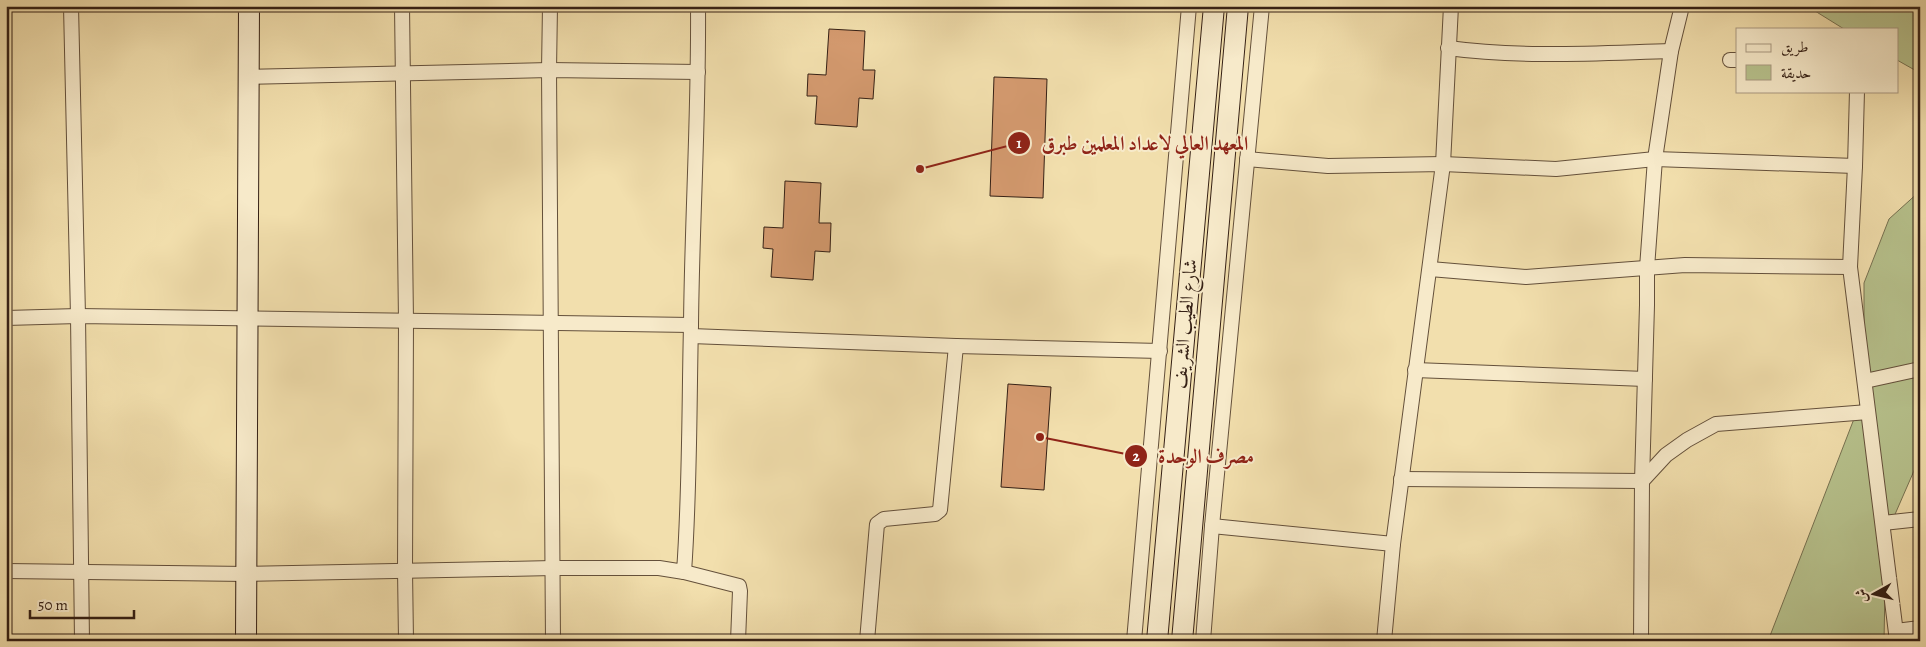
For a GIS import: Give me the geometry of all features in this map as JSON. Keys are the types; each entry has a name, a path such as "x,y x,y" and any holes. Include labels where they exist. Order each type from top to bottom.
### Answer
{"main road":[{"path":"246,641 249,6"},
{"name":"شارع الطيب الشريف","path":"1157,641 1214,6"},
{"name":"شارع الطيب الشريف","path":"1182,641 1238,6"}],"street":[{"path":"70,6 78,316 82,641"},
{"path":"402,6 406,321 406,641"},
{"path":"550,6 553,641"},
{"path":"684,572 689,496 698,6"},
{"path":"1134,641 1189,6"},
{"path":"1203,641 1212,526 1262,6"},
{"path":"1384,641 1401,479 1443,164 1451,6"},
{"path":"1642,641 1642,481 1646,268 1655,158 1671,51 1682,6"},
{"path":"1448,48 1535,55 1671,51"},
{"path":"248,77 549,70 698,72"},
{"path":"1857,92 1850,267 1896,636 1920,628"},
{"path":"1247,159 1328,166 1443,164 1556,169 1655,158 1855,166"},
{"path":"1430,270 1526,277 1686,265 1850,267"},
{"path":"6,318 78,316 551,324 956,346 1160,351"},
{"path":"867,641 877,524 884,519 935,514 940,510 956,346"},
{"path":"1865,381 1920,369"},
{"path":"1415,370 1645,379"},
{"path":"1401,479 1642,481 1666,455 1687,440 1716,424 1868,412"},
{"path":"1883,523 1920,519"},
{"path":"1212,526 1393,544"},
{"path":"6,571 247,574 405,570 659,568 684,572 739,586 738,641"}],"green space":[{"path":"1807,6 1920,6 1920,73 1898,61 1898,28 1842,28"},
{"path":"1920,191 1920,457 1886,535 1884,641 1768,641 1864,393 1864,283 1889,219"}],"building":[{"path":"829,29 865,31 863,70 875,70 873,99 859,98 857,127 815,124 817,96 807,96 808,74 826,75"},
{"path":"994,77 1047,79 1043,198 990,196"},
{"path":"785,181 821,183 819,223 831,223 830,252 815,251 813,280 771,277 773,249 763,248 764,227 783,228"},
{"path":"1008,384 1051,387 1044,490 1001,487"}],"place":[{"name":"المعهد العالي لاعداد المعلمين طبرق","path":"920,169"},
{"name":"مصرف الوحدة","path":"1040,437"}]}
